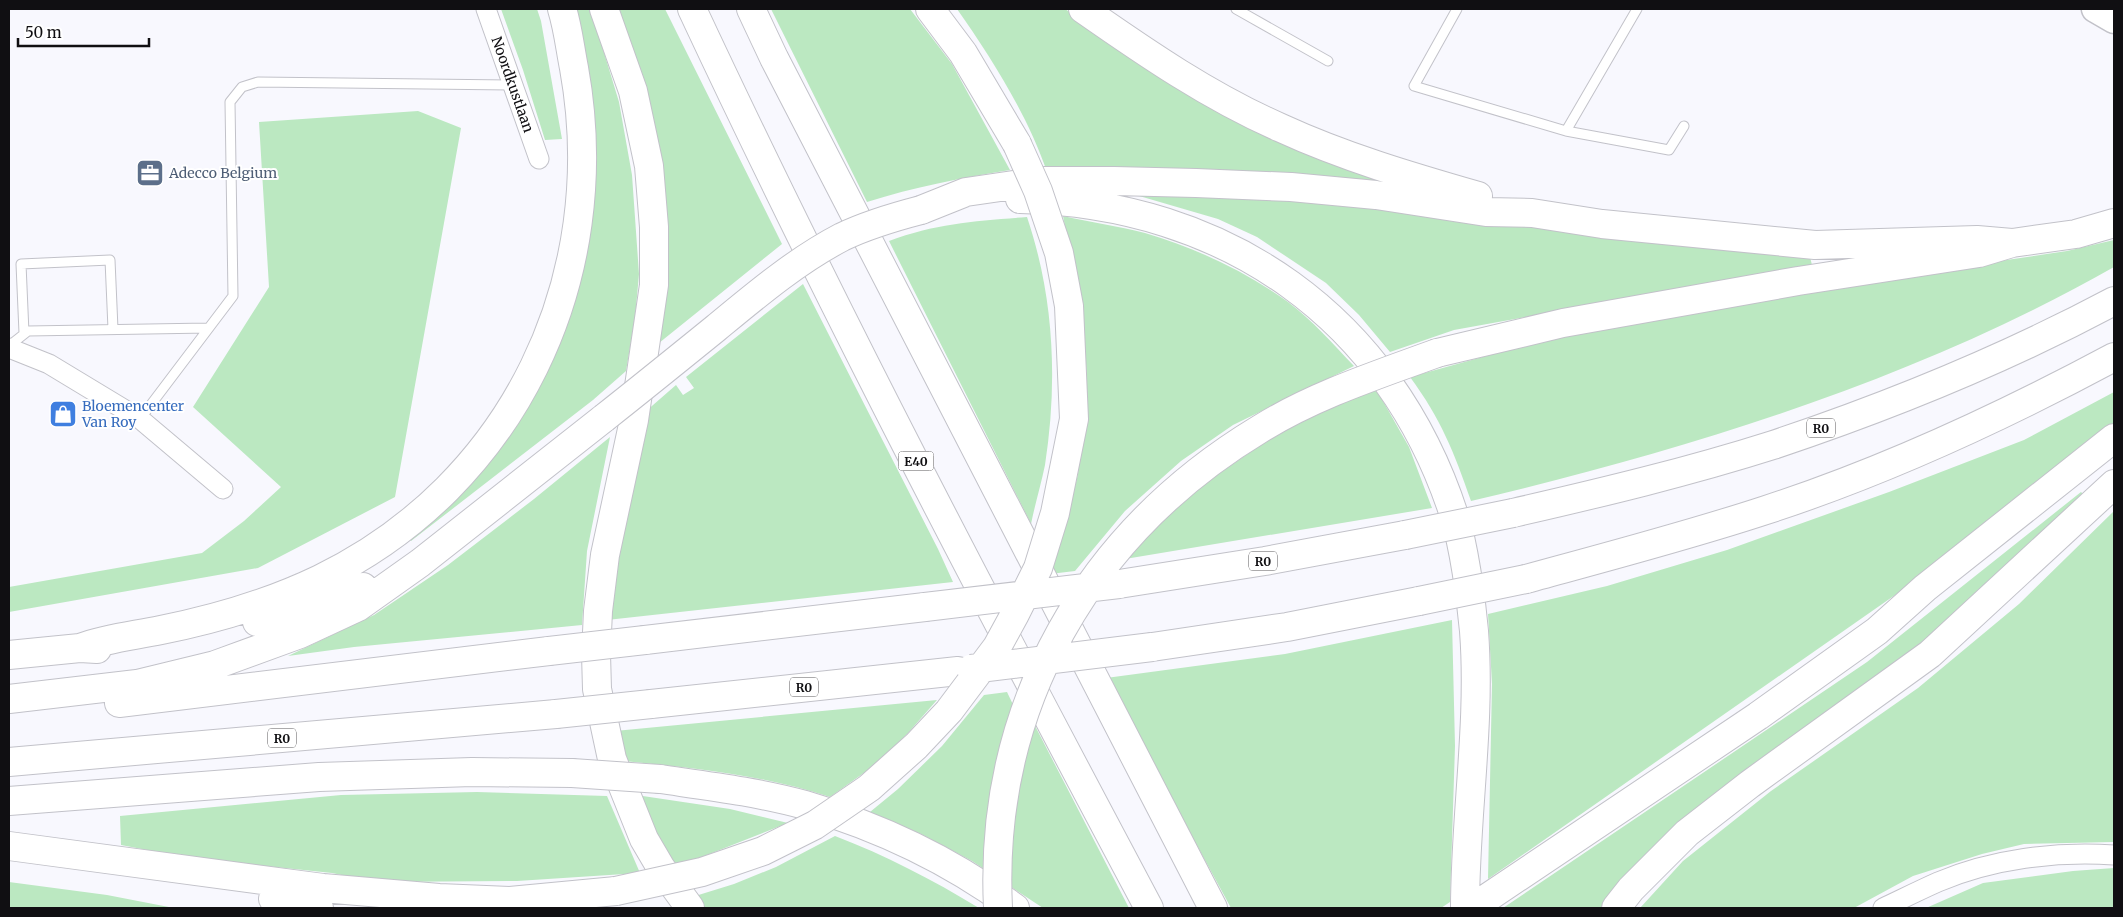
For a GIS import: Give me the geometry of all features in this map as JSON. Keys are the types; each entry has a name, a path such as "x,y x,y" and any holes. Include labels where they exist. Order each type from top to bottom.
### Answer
{"highway":[{"path":"80,648 107,638 161,630 248,608 320,579 367,553 406,526 443,494 476,457 512,407 538,361 562,298 576,237 582,183 582,138 578,92 562,9"},
{"path":"604,9 633,90 649,166 654,227 654,275 648,336 634,420 605,555 598,611 596,654 598,690 612,760 644,839 661,868 690,908"},
{"name":"E40","path":"692,9 741,114 834,301 1059,739 1149,908"},
{"path":"751,9 792,93 1213,908"},
{"path":"9,846 323,888 439,898 510,900 616,891 702,872 763,851 815,825 869,788 916,746 949,711 997,647 1038,568 1055,513 1074,419 1069,306 1059,253 1038,191 1017,144 963,53 930,9"},
{"path":"1083,9 1155,58 1213,94 1280,128 1419,179 1532,213"},
{"path":"9,699 136,684 215,665 300,634 358,607 420,563 784,273 843,237 966,192 1046,181 1114,181 1291,187 1376,195 1486,212 1532,213 1602,224 1815,245 1977,240 2012,243"},
{"path":"921,210 1021,199 1068,201 1123,210 1194,232 1237,252 1272,272 1306,296 1340,326 1367,354 1403,402 1424,443 1454,517 1464,562 1474,628 1476,670 1474,772 1465,908"},
{"path":"998,908 997,847 1002,804 1011,757 1026,708 1048,653 1071,612 1094,578 1155,508 1181,484 1215,458 1261,428 1355,383 1437,353 1562,323 1798,281 1979,254 2012,243 2076,234 2114,223"},
{"name":"R0","path":"9,717 1119,584 1405,535 1513,513 1623,487 1772,445 1874,409 1956,376 2044,337 2114,301"},
{"name":"R0","path":"9,762 651,704 958,671 1152,647 1287,627 1526,579 1660,543 1767,510 1868,472 1964,432 2052,390 2114,357"},
{"path":"1472,908 1758,716 1877,631 1925,588 2114,438"},
{"path":"1616,908 1631,888 1687,833 1750,784 1930,654 2114,484"},
{"path":"9,655 80,648 114,651 158,645 218,633 342,595 420,563"},
{"path":"9,801 319,777 472,772 572,773 660,779 722,788 804,805 855,822 891,836 954,868 1015,908"},
{"path":"209,873 259,896 319,908"}],"street":[{"name":"Noordkustlaan","path":"486,9 539,159"},
{"path":"2095,9 2114,20"},
{"path":"9,347 49,364 140,419 223,489"},
{"path":"1883,908 1940,881 2008,862 2082,853 2114,855"}],"lane":[{"path":"1236,9 1328,61"},
{"path":"1457,9 1414,86 1566,131 1669,150 1684,126"},
{"path":"1566,131 1637,9"},
{"path":"140,419 233,296 230,102 242,87 258,82 512,85"},
{"path":"24,333 21,264 80,261 110,260 113,329"},
{"path":"9,347 28,331 208,328"}],"green space":[{"path":"501,9 537,9 541,21 562,139 545,140"},
{"path":"575,9 589,9 599,36 619,102 632,175 639,274 635,318 626,371 593,400 411,541 408,537 456,495 486,465 517,422 550,363 575,300 588,241 593,134 589,71"},
{"path":"615,9 665,9 782,244 659,343"},
{"path":"771,9 910,9 952,64 1010,170 938,183 867,202"},
{"path":"957,9 1065,9 1166,77 1401,185 1047,172 1030,130 1008,88"},
{"path":"418,111 461,128 395,497 258,568 9,612 9,587 202,553 244,521 281,487 193,407 269,287 259,122"},
{"path":"1129,193 1329,199 1642,241 1810,257 1812,265 1454,330 1390,352 1359,315 1326,283 1257,237 1218,219"},
{"path":"1063,216 1145,233 1201,253 1237,270 1297,309 1354,366 1233,425 1181,461 1125,511 1075,571 1050,574 1068,516 1078,474 1087,378 1083,318"},
{"path":"1027,217 1036,247 1048,308 1052,371 1049,434 1045,465 1031,524 889,241 924,230 941,227"},
{"path":"2114,240 2114,267 2039,307 1882,377 1719,434 1554,481 1471,501 1446,436 1421,392 1410,377 1540,341 1952,268 2067,251"},
{"path":"803,284 953,582 607,620 645,412 676,385 683,395 694,388 686,377"},
{"path":"1375,387 1409,447 1432,508 1119,560 1168,509 1282,430"},
{"path":"2114,392 2114,425 1928,572 1488,879 1492,684 1488,614 1607,586 1727,550 1889,492 2024,440"},
{"path":"610,437 587,551 582,625 354,647 288,656 374,615 448,565 534,499"},
{"path":"2081,492 2084,495 1924,642 1696,809 1643,857 1600,908 1503,908 1867,662"},
{"path":"2114,511 2114,842 2024,844 1982,854 1913,876 1854,908 1640,908 1683,861 1771,791 1918,688 2019,604"},
{"path":"1452,620 1455,746 1450,902 1441,908 1231,908 1106,678 1285,654"},
{"path":"1007,692 1028,736 1032,720 1129,908 1043,908 972,861 921,834 870,812 898,789 942,746 984,695"},
{"path":"937,700 908,733 875,765 830,797 805,789 754,778 624,761 615,731"},
{"path":"477,792 607,796 640,873 517,881 376,882 332,873 189,858 121,845 120,816 341,795"},
{"path":"636,795 730,809 788,823 674,868"},
{"path":"835,836 872,851 908,869 979,908 702,908 692,897 734,884 776,867"},
{"path":"2114,868 2114,908 1926,908 1983,883 2073,871"},
{"path":"9,882 107,895 174,908 9,908"}],"place":[{"name":"Adecco Belgium","path":"150,173"},
{"name":"Bloemencenter Van Roy","path":"63,414"}]}
